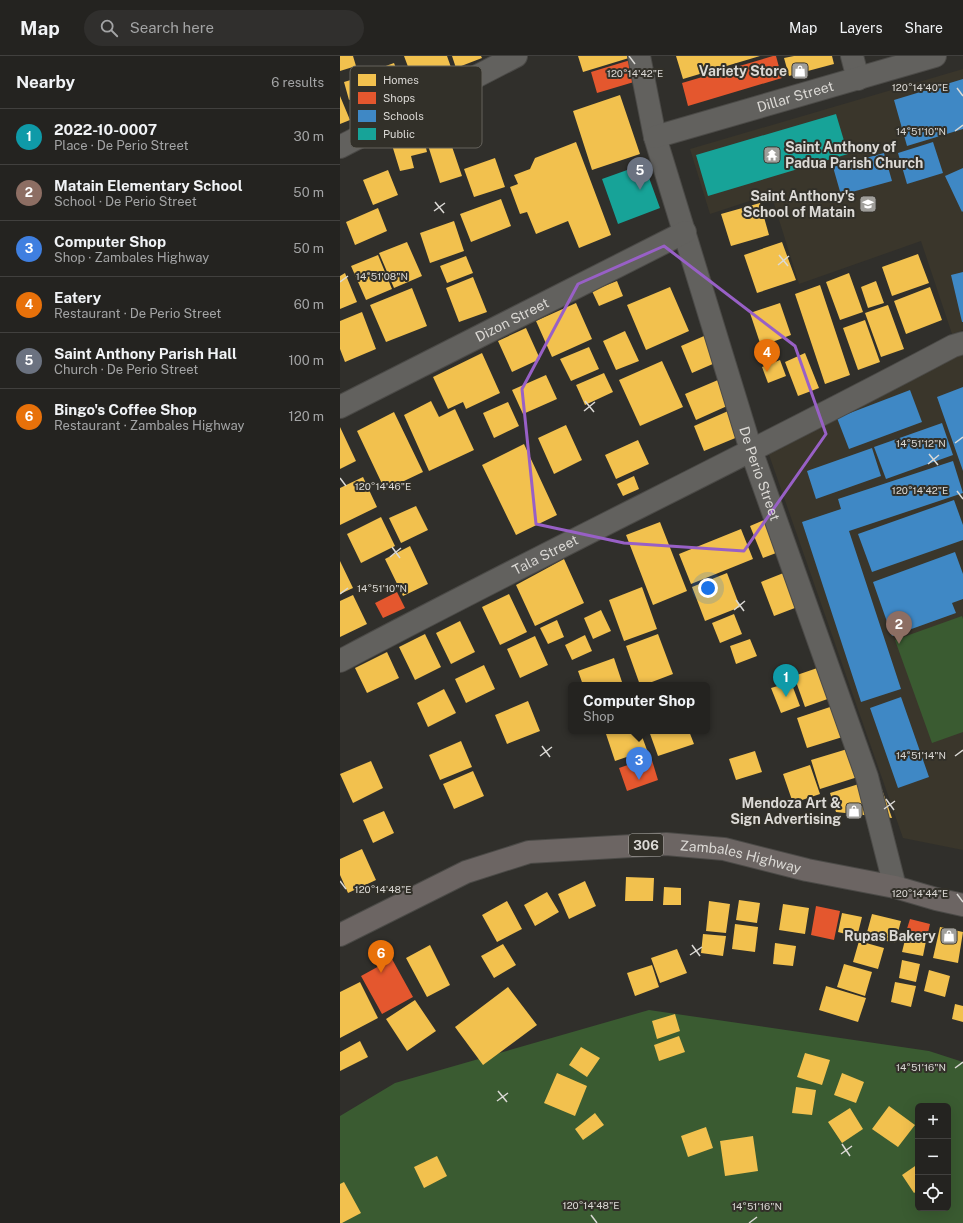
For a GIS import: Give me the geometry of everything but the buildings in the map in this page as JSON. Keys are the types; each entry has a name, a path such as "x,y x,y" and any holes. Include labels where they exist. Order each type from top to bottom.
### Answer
{"main road":[{"name":"Zambales Highway","path":"340,935 466,872 529,852 666,844 724,849 807,870 895,887 963,905"}],"street":[{"path":"482,74 516,56"},
{"name":"De Perio Street","path":"639,56 655,137 751,450 867,777 895,887"},
{"path":"852,56 858,79"},
{"name":"Dillar Street","path":"655,137 934,56"},
{"path":"340,147 350,142"},
{"name":"Dizon Street","path":"340,406 685,232"},
{"name":"Tala Street","path":"340,661 554,550 860,396 953,346 963,343"}],"highlighted area":[{"path":"664,246 795,346 826,434 744,551 624,543 536,524 522,389 578,284"}],"shaded area":[{"name":"Saint Anthony's School of Matain","path":"963,69 963,330 952,334 921,241 799,284 771,194 710,214 690,149"},
{"path":"963,346 963,850 903,838 767,449"}],"green space":[{"path":"962,616 963,732 932,743 895,640"},
{"path":"649,1010 929,1051 963,1062 963,1223 340,1223 340,1116 395,1083"}],"place":[{"name":"Variety Store","path":"800,71"},
{"name":"Saint Anthony of Padua Parish Church","path":"772,155"},
{"name":"Saint Anthony Parish Hall","path":"640,190"},
{"name":"Saint Anthony's School of Matain","path":"868,204"},
{"name":"Eatery","path":"767,372"},
{"name":"Matain Elementary School","path":"899,644"},
{"name":"2022-10-0007","path":"786,697"},
{"name":"Computer Shop","path":"639,780"},
{"name":"Mendoza Art & Sign Advertising","path":"854,811"},
{"name":"Rupas Bakery","path":"949,936"},
{"name":"Bingo's Coffee Shop","path":"381,973"}]}
